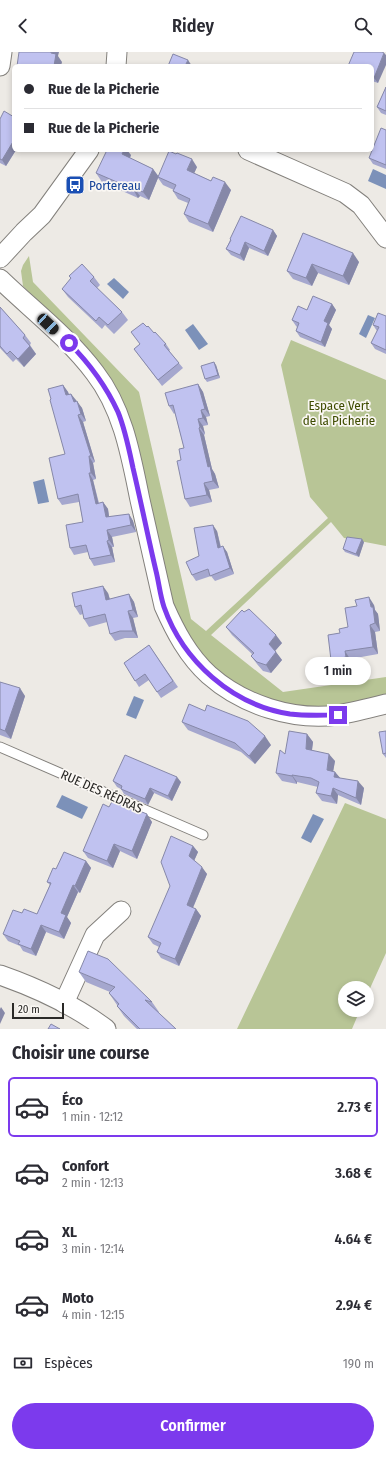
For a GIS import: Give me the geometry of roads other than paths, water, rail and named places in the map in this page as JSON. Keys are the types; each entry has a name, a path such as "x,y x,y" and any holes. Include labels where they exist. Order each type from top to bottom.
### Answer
{"street":[{"path":"0,66 2,52"},
{"path":"116,64 117,52"},
{"path":"0,258 42,215 88,152"},
{"path":"253,152 345,193 361,205 386,238"},
{"path":"0,279 78,352 95,373 110,396 118,413 129,451 164,606 182,643 208,674 228,690 247,700 266,708 288,714 316,716 338,715 386,704"},
{"path":"64,1003 95,935 121,911"},
{"path":"0,975 29,985 64,1003 106,1029"}],"lane":[{"name":"RUE DES RÉDRAS","path":"0,747 203,835"}],"water":[{"path":"373,169 386,175 386,189 368,181"},
{"path":"114,278 129,292 123,299 107,284"},
{"path":"368,315 375,318 366,338 359,334"},
{"path":"193,324 208,344 199,350 185,330"},
{"path":"44,479 49,502 38,504 33,482"},
{"path":"134,696 144,700 136,719 126,715"},
{"path":"62,795 88,807 82,819 56,807"},
{"path":"313,814 324,819 311,843 301,838"}],"place":[{"name":"Portereau","path":"75,185"}],"park label":[{"name":"Espace Vert de la Picherie","path":"339,412"}]}
